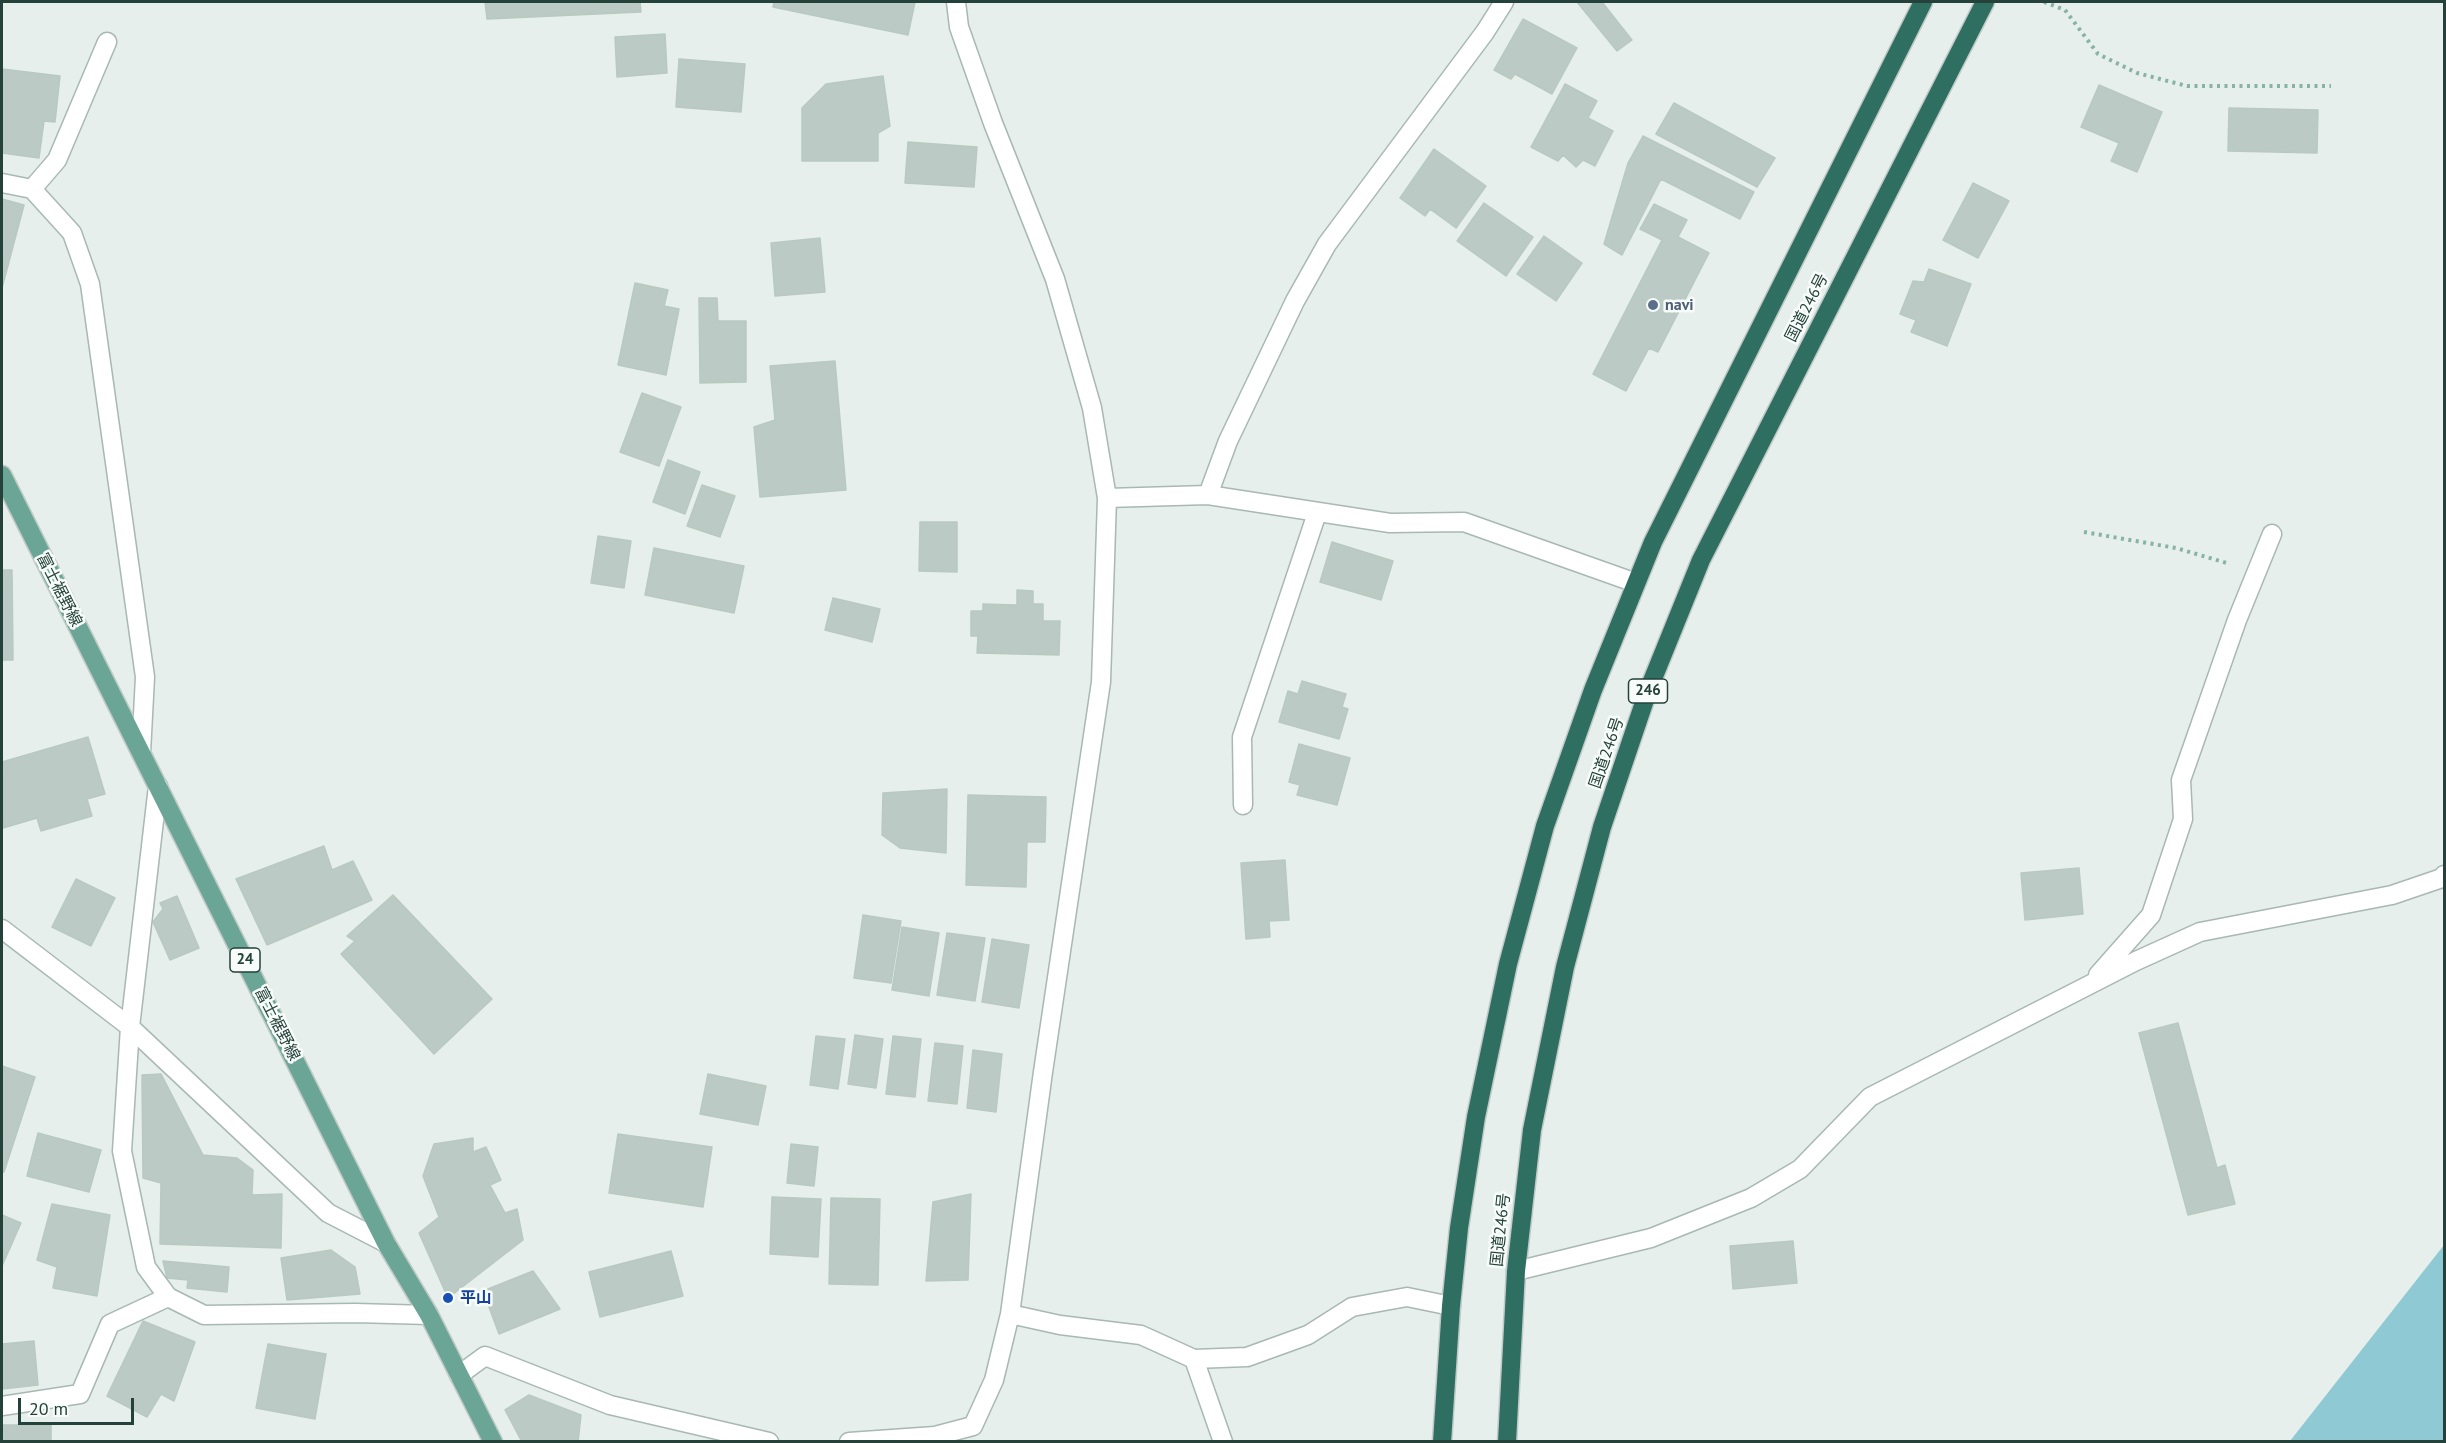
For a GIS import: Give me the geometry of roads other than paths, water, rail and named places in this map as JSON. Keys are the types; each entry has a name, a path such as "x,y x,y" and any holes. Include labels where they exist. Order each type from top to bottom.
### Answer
{"highway":[{"name":"国道246号","path":"1442,1442 1451,1306 1476,1118 1508,964 1545,826 1593,690 1653,542 1923,2"},
{"name":"国道246号","path":"1507,1442 1516,1271 1532,1130 1565,967 1602,827 1648,691 1701,560 1985,2"}],"main road":[{"name":"富士裾野線","path":"2,475 386,1243 429,1315 493,1442"}],"street":[{"path":"849,1442 935,1436 974,1426 994,1380 1010,1314 1042,1072 1101,682 1107,498 1092,408 1055,279 993,123 958,27 956,2"},
{"path":"1208,495 1228,441 1280,334 1328,244 1485,32 1504,2"},
{"path":"32,189 57,160 107,42"},
{"path":"2,183 32,189 72,233 90,284 146,677 141,753"},
{"path":"1107,498 1208,495 1390,523 1464,522 1636,583"},
{"path":"1243,805 1242,737 1317,513"},
{"path":"2091,984 2151,915 2183,819 2181,780 2237,620 2272,534"},
{"path":"158,786 130,1027 122,1151 146,1267 168,1298 204,1315 355,1313 429,1315"},
{"path":"1516,1271 1651,1238 1751,1198 1800,1169 1870,1096 2091,984 2200,932 2392,895 2445,875"},
{"path":"2,930 130,1027 328,1213 386,1243"},
{"path":"1010,1314 1060,1325 1141,1335 1194,1359 1247,1357 1308,1335 1352,1307 1407,1297 1451,1306"},
{"path":"2,1406 80,1394 110,1324 168,1298"},
{"path":"459,1375 485,1356 610,1405 769,1442"},
{"path":"1194,1359 1223,1442"}],"water":[{"path":"2444,1245 2444,1363 2395,1441 2290,1441"}],"waterway":[{"path":"2416,1442 2444,1396"}],"place":[{"name":"navi","path":"1653,305"},
{"name":"平山","path":"448,1298"}]}
